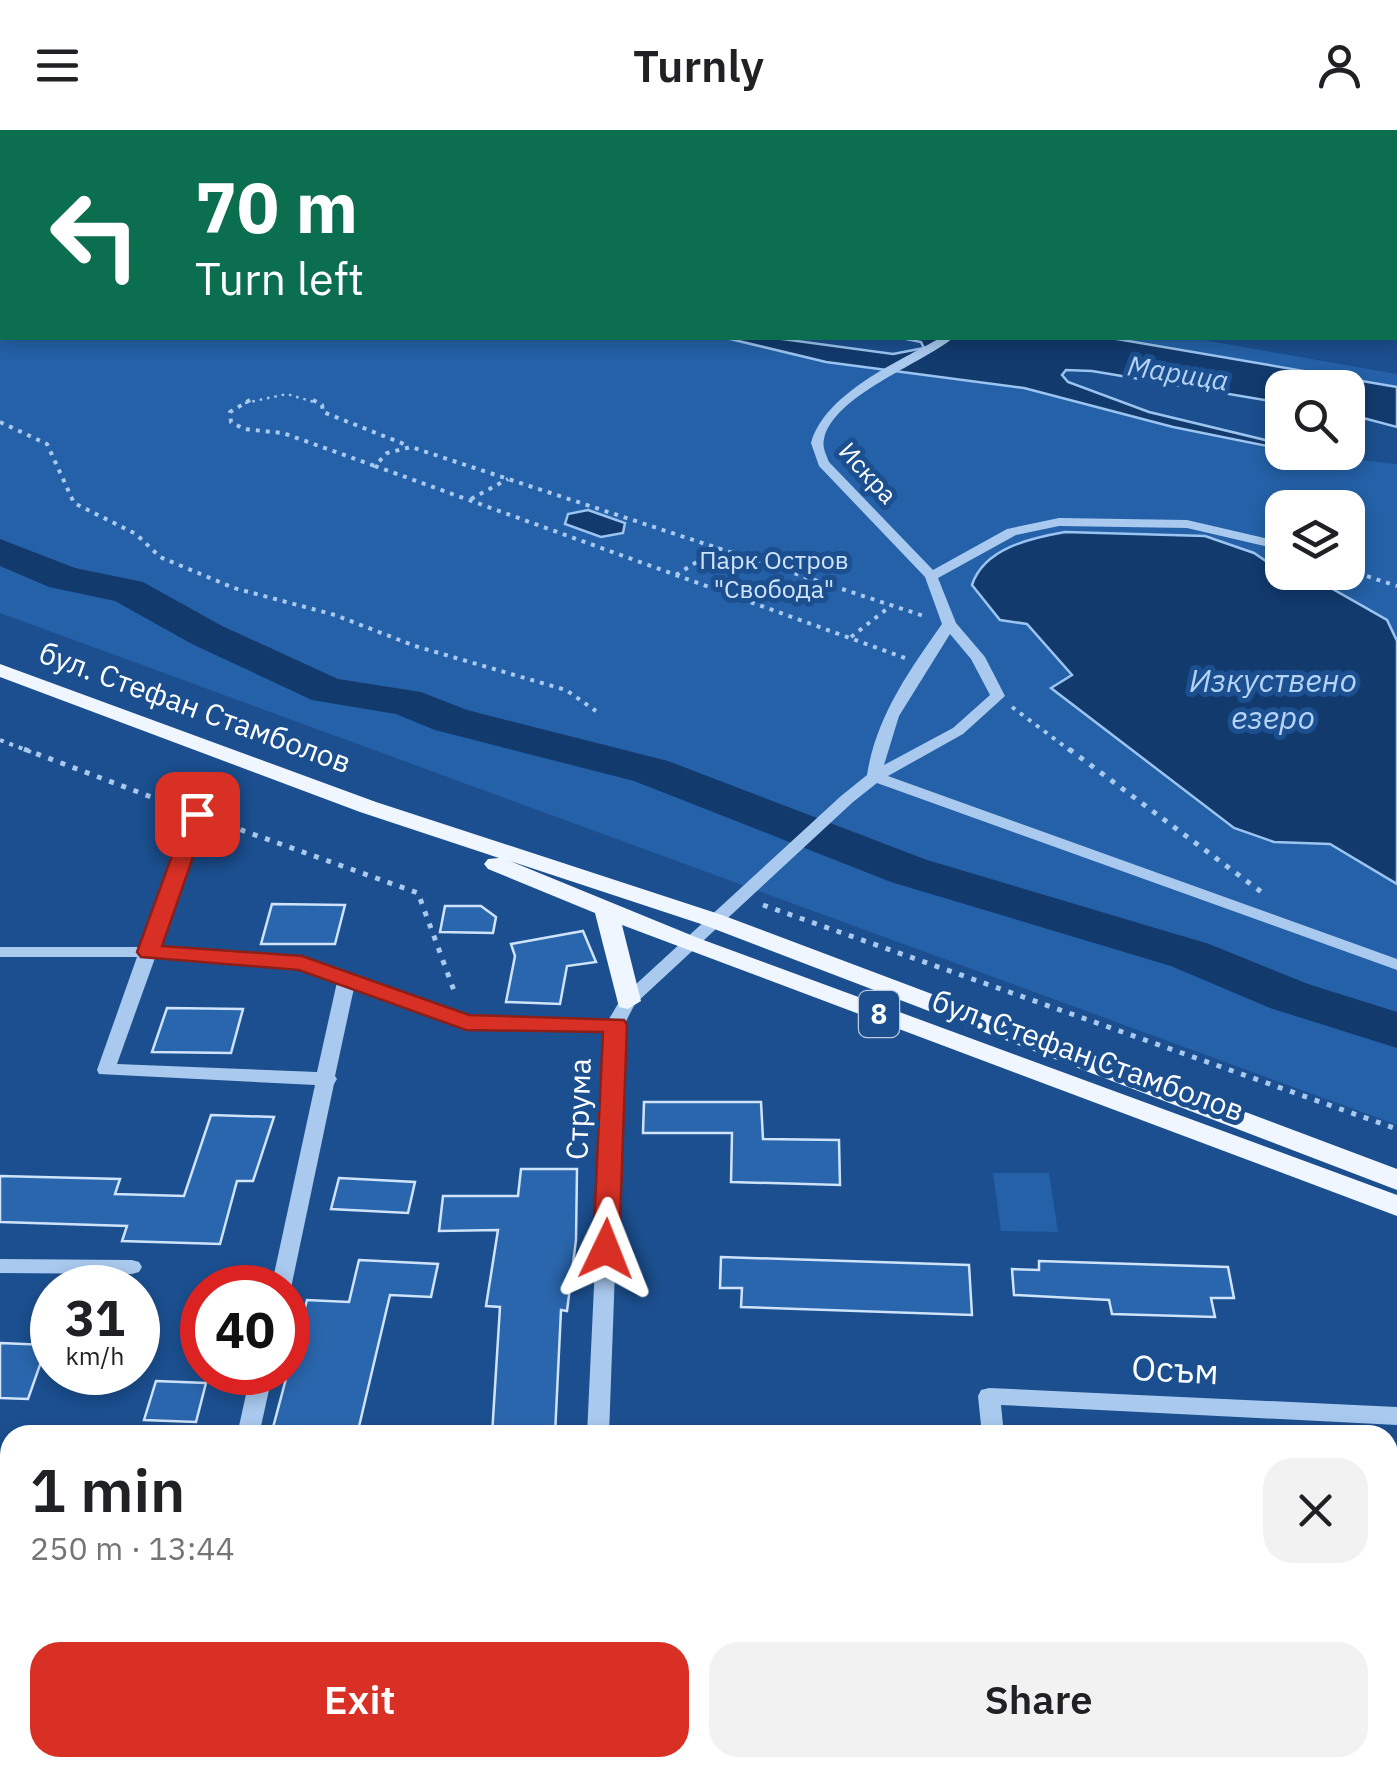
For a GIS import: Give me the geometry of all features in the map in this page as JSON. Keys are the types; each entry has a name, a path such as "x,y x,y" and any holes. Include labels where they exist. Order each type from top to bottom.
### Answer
{"main road":[{"name":"бул. Стефан Стамболов","path":"0,670 368,807 713,920 1397,1180"},
{"name":"бул. Стефан Стамболов","path":"368,807 689,943 1397,1206"},
{"path":"607,911 628,1002"}],"street":[{"name":"Искра","path":"944,340 844,402 817,440 823,463 931,576 949,624 978,657 998,696"},
{"path":"931,576 1012,532 1058,522 1187,524 1265,542"},
{"path":"874,777 876,752 922,664 949,624"},
{"path":"0,952 149,952 302,963 466,1022 615,1025 628,1002 846,800 874,777 958,732 998,696"},
{"path":"874,777 1397,965"},
{"path":"197,814 106,1070 328,1079"},
{"path":"286,1265 346,982"},
{"name":"Струма","path":"598,1425 615,1025"},
{"path":"0,1266 30,1266"},
{"path":"250,1425 257,1395"},
{"name":"Осъм","path":"992,1425 989,1396 1397,1416"}],"path":[{"path":"922,664 283,433 244,429 231,422 230,412 243,401 288,393 310,398 322,405 322,412 411,447 949,624"},
{"path":"0,422 47,444 74,503 136,534 160,557 234,588 566,690 596,710"},
{"path":"375,466 387,453 411,447"},
{"path":"470,500 508,479"},
{"path":"676,575 719,548"},
{"path":"1365,576 1397,586"},
{"path":"850,638 892,605"},
{"path":"998,696 1264,894"},
{"path":"0,740 418,894 466,1022"},
{"path":"738,897 1397,1129"}],"green space":[{"name":"Парк Остров \"Свобода\"","path":"0,340 734,340 826,362 1024,388 1265,448 1265,470 1365,470 1365,461 1397,464 1397,641 1387,620 1334,590 1365,590 1365,490 1265,490 1265,562 1205,536 1065,532 1027,623 1072,676 1052,688 1234,828 1274,842 1330,844 1397,884 1397,1125 0,613"},
{"path":"1123,340 1203,340 1397,374 1397,387 1365,382 1365,370 1298,370"},
{"path":"993,1173 1049,1173 1058,1232 1001,1231"}],"water":[{"name":"Марица","path":"734,340 790,340 893,354 924,348 921,342 911,340 1123,340 1298,370 1265,370 1265,400 1092,371 1066,370 1062,375 1068,382 1149,412 1265,440 1265,446 1173,427 1024,388 826,362"},
{"path":"1365,382 1397,387 1397,427 1365,419"},
{"path":"588,510 625,523 623,533 601,537 565,524 568,514"},
{"name":"Изкуствено езеро","path":"1065,532 1205,536 1265,560 1265,590 1334,590 1387,620 1397,641 1397,884 1330,844 1274,842 1234,828 1051,688 1072,675 1027,624 1000,620 972,585 987,562 1024,542"}],"building":[{"path":"272,904 345,905 335,944 261,944"},
{"path":"445,906 481,906 496,917 493,933 440,932"},
{"path":"583,931 596,962 567,966 560,1004 506,1002 515,956 511,944"},
{"path":"167,1008 243,1009 231,1053 152,1052"},
{"path":"644,1102 761,1102 763,1139 839,1140 840,1185 731,1182 732,1133 643,1133"},
{"path":"211,1115 274,1117 253,1181 237,1181 220,1244 122,1241 127,1226 0,1222 0,1176 120,1179 115,1194 184,1196"},
{"path":"521,1169 577,1169 576,1240 567,1311 561,1310 555,1425 493,1425 500,1307 486,1306 498,1230 439,1231 443,1196 518,1196"},
{"path":"339,1178 415,1182 408,1213 331,1209"},
{"path":"721,1257 969,1265 972,1315 741,1307 742,1288 720,1288"},
{"path":"359,1260 438,1264 431,1297 390,1295 359,1425 274,1425 282,1395 310,1395 310,1300 349,1302"},
{"path":"1039,1261 1228,1267 1234,1298 1211,1298 1215,1317 1112,1314 1109,1300 1014,1295 1012,1269 1039,1270"},
{"path":"0,1343 30,1344 28,1399 0,1398"},
{"path":"160,1381 180,1382 180,1395 203,1395 196,1422 144,1420 152,1395 160,1395"}],"waterway":[{"path":"0,551 64,578 128,591 207,635 328,691 405,702 451,720 651,771 909,871 1190,955 1289,996 1397,1030"}],"route":[{"path":"197,814 149,952 302,963 466,1022 615,1025 606,1249"}]}
